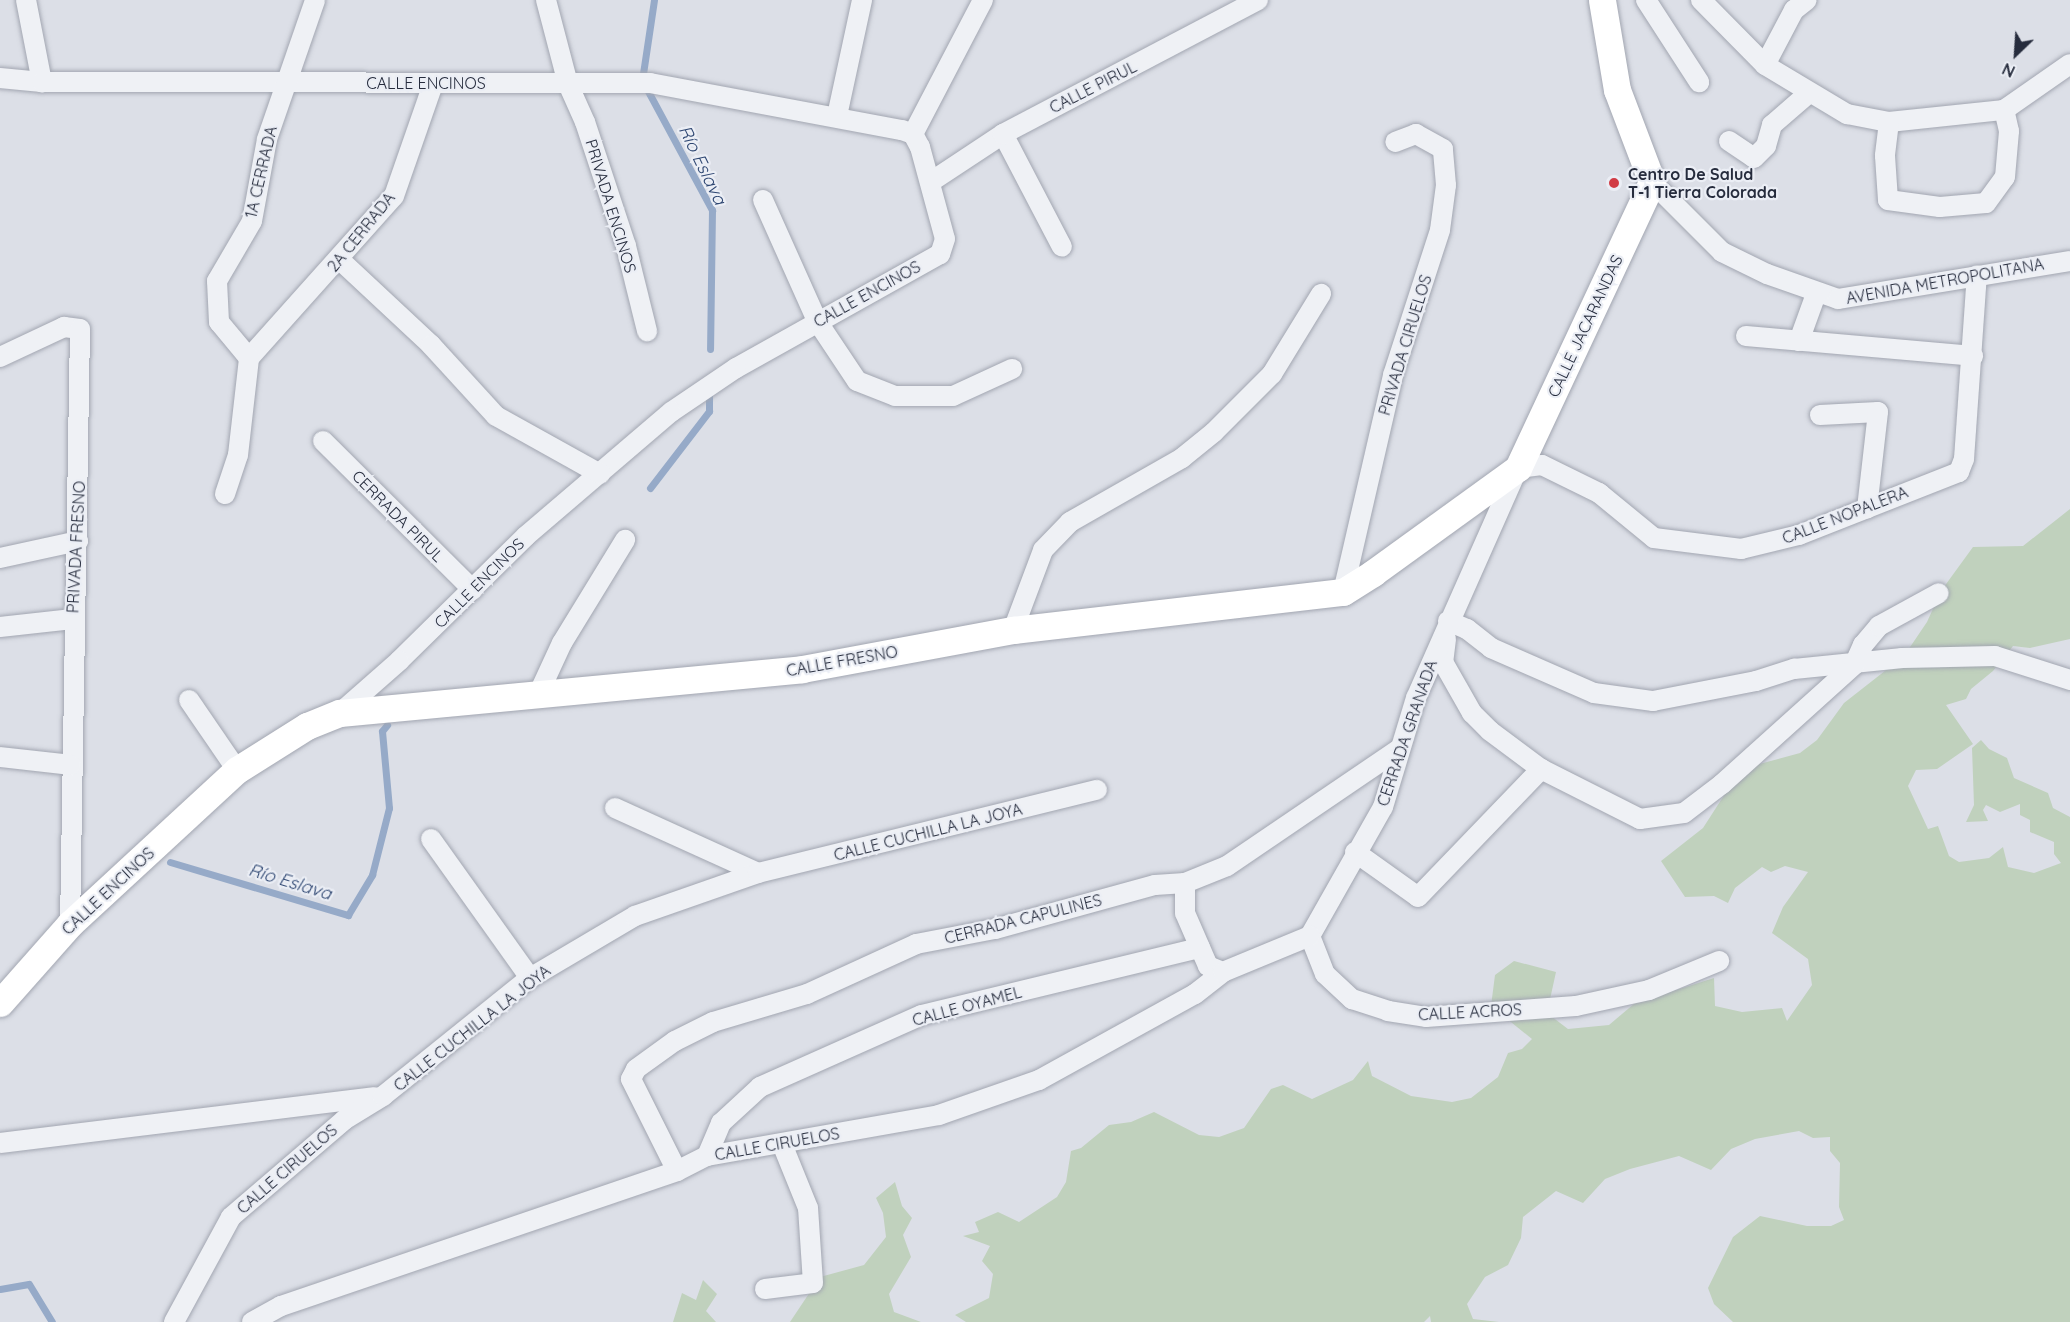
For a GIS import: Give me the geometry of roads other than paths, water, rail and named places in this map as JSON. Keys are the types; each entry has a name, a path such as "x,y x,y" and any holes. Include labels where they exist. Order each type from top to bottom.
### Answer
{"street":[{"path":"26,0 42,82"},
{"name":"1A CERRADA","path":"249,357 219,322 217,281 252,221 267,139 315,0"},
{"name":"PRIVADA ENCINOS","path":"546,0 568,84 585,122 626,246 646,331"},
{"path":"837,116 862,0"},
{"path":"913,134 983,0"},
{"name":"CALLE PIRUL","path":"933,181 1003,134 1258,0"},
{"name":"AVENIDA METROPOLITANA","path":"1602,0 1617,90 1652,182 1722,252 1816,294 1838,299 2070,261"},
{"path":"1646,0 1699,82"},
{"path":"1654,0 1666,29"},
{"path":"1701,0 1765,65 1847,114 1889,122 2004,110 2070,64"},
{"path":"1765,65 1794,10 1807,0"},
{"name":"CALLE ENCINOS","path":"0,78 42,82 642,83 837,116 913,134 933,181 945,239 940,254 817,321 671,412 526,536 473,590 340,713 307,726 237,771 70,924 0,1003"},
{"name":"2A CERRADA","path":"249,357 340,260 394,196 433,84"},
{"path":"1729,141 1754,158 1766,146 1772,125 1809,93"},
{"path":"1889,122 1885,156 1887,200 1940,207 1986,203 2005,177 2009,131 2004,110"},
{"path":"1003,134 1062,247"},
{"name":"PRIVADA CIRUELOS","path":"1343,592 1393,375 1440,230 1446,185 1443,149 1416,134 1395,142"},
{"name":"CALLE JACARANDAS","path":"1448,621 1479,563 1518,468 1652,182"},
{"path":"763,200 817,321 857,381 895,396 953,396 1012,369"},
{"path":"340,260 431,345 496,416 600,474"},
{"name":"CALLE NOPALERA","path":"1518,468 1542,465 1599,493 1654,538 1742,549 1798,536 1959,472 1965,459 1967,388 1973,356 1977,275"},
{"path":"1013,630 1043,550 1070,522 1182,458 1215,432 1272,374 1321,294"},
{"path":"1799,341 1816,294"},
{"name":"PRIVADA FRESNO","path":"0,357 64,327 80,329 78,541 73,619 70,924"},
{"path":"1746,336 1973,356"},
{"path":"225,494 238,455 249,357"},
{"path":"1820,415 1878,412 1867,508"},
{"name":"CERRADA PIRUL","path":"323,441 473,590"},
{"name":"CALLE JACARANDAS","path":"1343,592 1426,537 1518,468"},
{"path":"537,696 562,642 625,540"},
{"path":"0,558 78,541"},
{"name":"CALLE FRESNO","path":"340,713 801,669 1013,630 1343,592"},
{"path":"1939,593 1880,626 1863,645 1854,665 1731,777 1684,813 1640,819 1542,769 1472,713 1443,662 1448,621 1467,629 1491,648 1594,693 1653,701 1756,681 1794,669 1854,665 1902,658 1995,656 2068,678"},
{"path":"0,627 73,619"},
{"name":"CERRADA GRANADA","path":"1310,936 1355,852 1383,807 1398,750 1448,621"},
{"path":"189,700 237,771"},
{"name":"CERRADA CAPULINES","path":"676,1171 631,1079 636,1070 675,1041 713,1022 807,994 916,944 995,929 1155,885 1185,883 1227,866 1398,750"},
{"path":"0,757 71,765"},
{"path":"1355,852 1418,897 1542,769"},
{"name":"CALLE CUCHILLA LA JOYA","path":"0,1143 383,1096 530,978 635,916 758,873 1097,790"},
{"path":"615,808 758,873"},
{"path":"431,839 530,978"},
{"path":"1185,883 1185,913 1208,966 1223,972 1310,936"},
{"name":"CALLE ACROS","path":"1310,936 1324,974 1352,999 1388,1011 1426,1017 1576,1006 1649,990 1719,961"},
{"name":"CALLE OYAMEL","path":"707,1156 721,1123 760,1087 922,1015 1200,948"},
{"name":"CALLE CIRUELOS","path":"252,1322 281,1306 676,1171 707,1156 939,1115 1039,1080 1195,994 1223,972"},
{"name":"CALLE CIRUELOS","path":"174,1322 231,1217 344,1120 383,1096"},
{"path":"765,1289 813,1283 808,1208 782,1144"}],"waterway":[{"name":"Río Eslava","path":"654,0 642,80 712,210 710,349"},
{"name":"Río Eslava","path":"650,488 709,411 709,394"},
{"name":"Río Eslava","path":"170,862 348,915 372,875 389,808 382,731 387,725"},
{"name":"Río Eslava","path":"0,1289 29,1284 52,1322"}],"place":[{"name":"Centro De Salud T-1 Tierra Colorada","path":"1614,183"}]}
